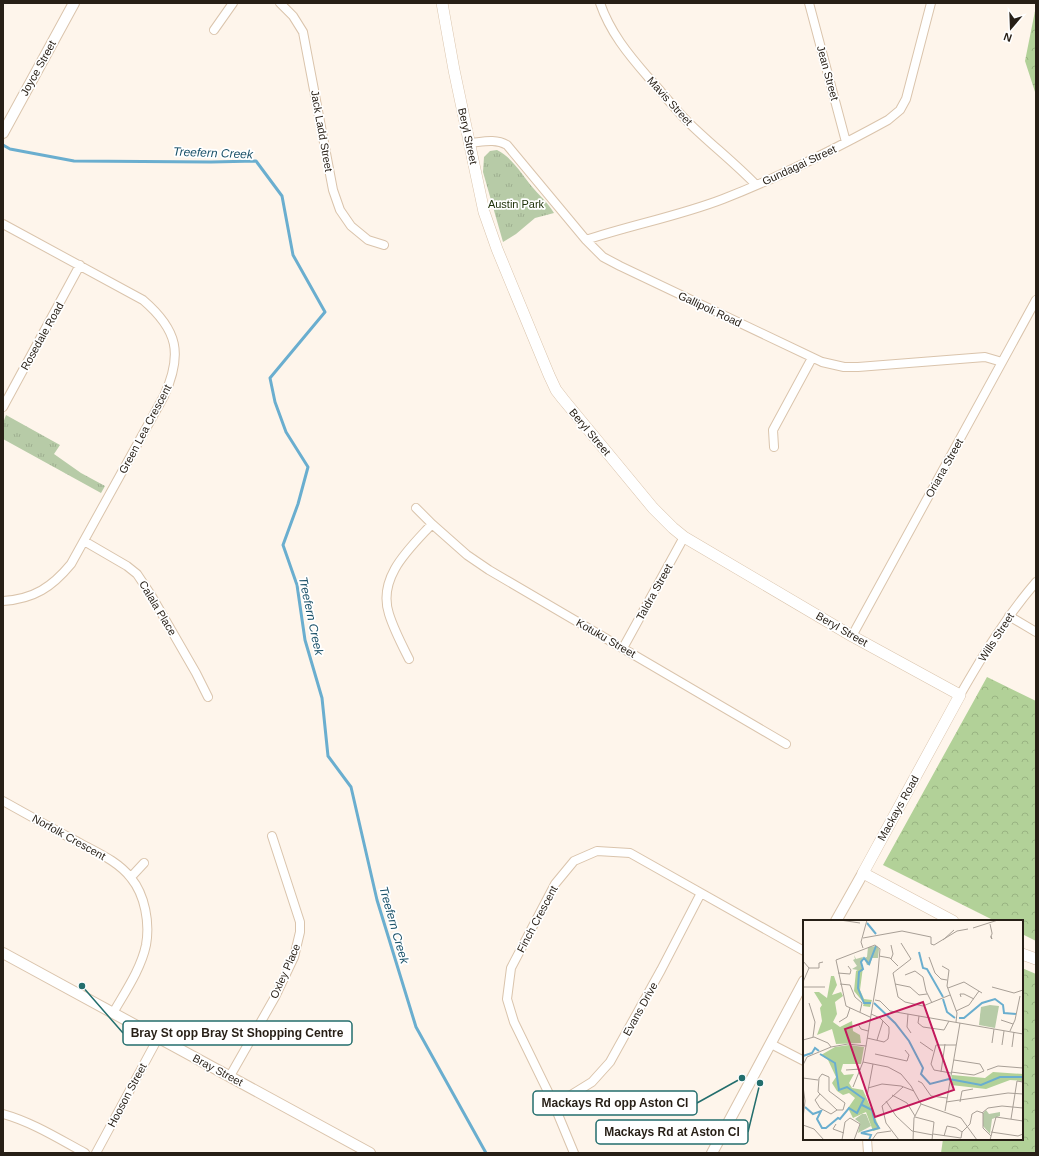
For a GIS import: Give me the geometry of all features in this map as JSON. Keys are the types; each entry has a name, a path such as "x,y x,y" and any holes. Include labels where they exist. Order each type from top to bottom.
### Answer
{"main road":[{"name":"Beryl Street","path":"442,3 454,70 484,212 497,249 556,390 653,508 673,528 852,636 960,695"},
{"name":"Mackays Road","path":"863,873 960,695"},
{"path":"863,873 951,920"},
{"path":"1023,954 1036,959"}],"street":[{"name":"Joyce Street","path":"3,133 74,3"},
{"path":"214,30 233,3"},
{"name":"Jack Ladd Street","path":"280,3 293,16 303,32 333,190 340,210 351,226 368,240 384,245"},
{"name":"Mavis Street","path":"600,3 610,28 637,64 686,120 756,185"},
{"name":"Jean Street","path":"809,3 846,142"},
{"name":"Gundagai Street","path":"586,240 722,199 777,177 888,120 900,110 906,99 931,3"},
{"name":"Gallipoli Road","path":"470,143 492,141 501,142 507,145 586,240 603,257 812,358 831,365 858,367 985,357 1002,362"},
{"name":"Green Lea Crescent","path":"3,224 143,300 157,312 168,328 174,344 175,362 172,379 164,396 71,564 59,578 44,590 26,598 3,601"},
{"name":"Rosedale Road","path":"3,407 80,265"},
{"name":"Oriana Street","path":"852,636 1036,300"},
{"path":"774,447 773,430 812,358"},
{"name":"Kotuku Street","path":"416,508 467,555 489,570 786,744"},
{"path":"409,660 388,613 386,591 393,570 404,554 432,524"},
{"name":"Taldra Street","path":"623,648 684,536"},
{"name":"Calala Place","path":"84,541 122,563 137,574 208,697"},
{"name":"Wills Street","path":"960,695 992,641 1009,616 1036,582"},
{"path":"1009,616 1036,632"},
{"name":"Norfolk Crescent","path":"3,801 111,860 131,877 138,888 146,914 146,945 138,966 113,1013"},
{"name":"Oxley Place","path":"230,1076 274,997 294,957 299,937 300,922 272,836"},
{"name":"Finch Crescent","path":"574,1153 552,1100 514,1022 507,1000 510,968 555,884 574,861 597,851 630,853 803,950"},
{"path":"131,877 144,863"},
{"name":"Mackays Road","path":"837,920 863,873"},
{"name":"Evans Drive","path":"552,1100 571,1095 592,1082 610,1062 661,970 701,893"},
{"name":"Bray Street","path":"3,953 370,1153"},
{"path":"712,1153 803,983"},
{"name":"Hooson Street","path":"96,1153 158,1038"},
{"path":"771,1044 803,1060"},
{"path":"3,1114 16,1117 36,1126 85,1153"},
{"path":"868,1140 868,1153"}],"green space":[{"path":"1036,6 1036,95 1025,61"},
{"name":"Austin Park","path":"497,150 513,162 554,213 535,218 516,234 503,242 483,172 484,157 490,151"},
{"path":"6,415 60,445 54,454 81,473 105,486 101,493 3,439 3,423"},
{"path":"987,677 1036,701 1036,941 1023,934 1023,920 993,920 883,865"},
{"path":"1023,968 1036,974 1036,1153 941,1153 943,1140 1023,1140"}],"waterway":[{"name":"Treefern Creek","path":"3,145 10,149 74,161 256,161 282,196 293,255 325,312 270,378 275,402 286,432 308,467 298,504 283,545 297,585 305,640 322,698 328,756 351,787 377,900 416,1027 486,1153"}],"place":[{"name":"Bray St opp Bray St Shopping Centre","path":"82,986"},
{"name":"Mackays Rd opp Aston Cl","path":"742,1078"},
{"name":"Mackays Rd at Aston Cl","path":"760,1083"}]}
